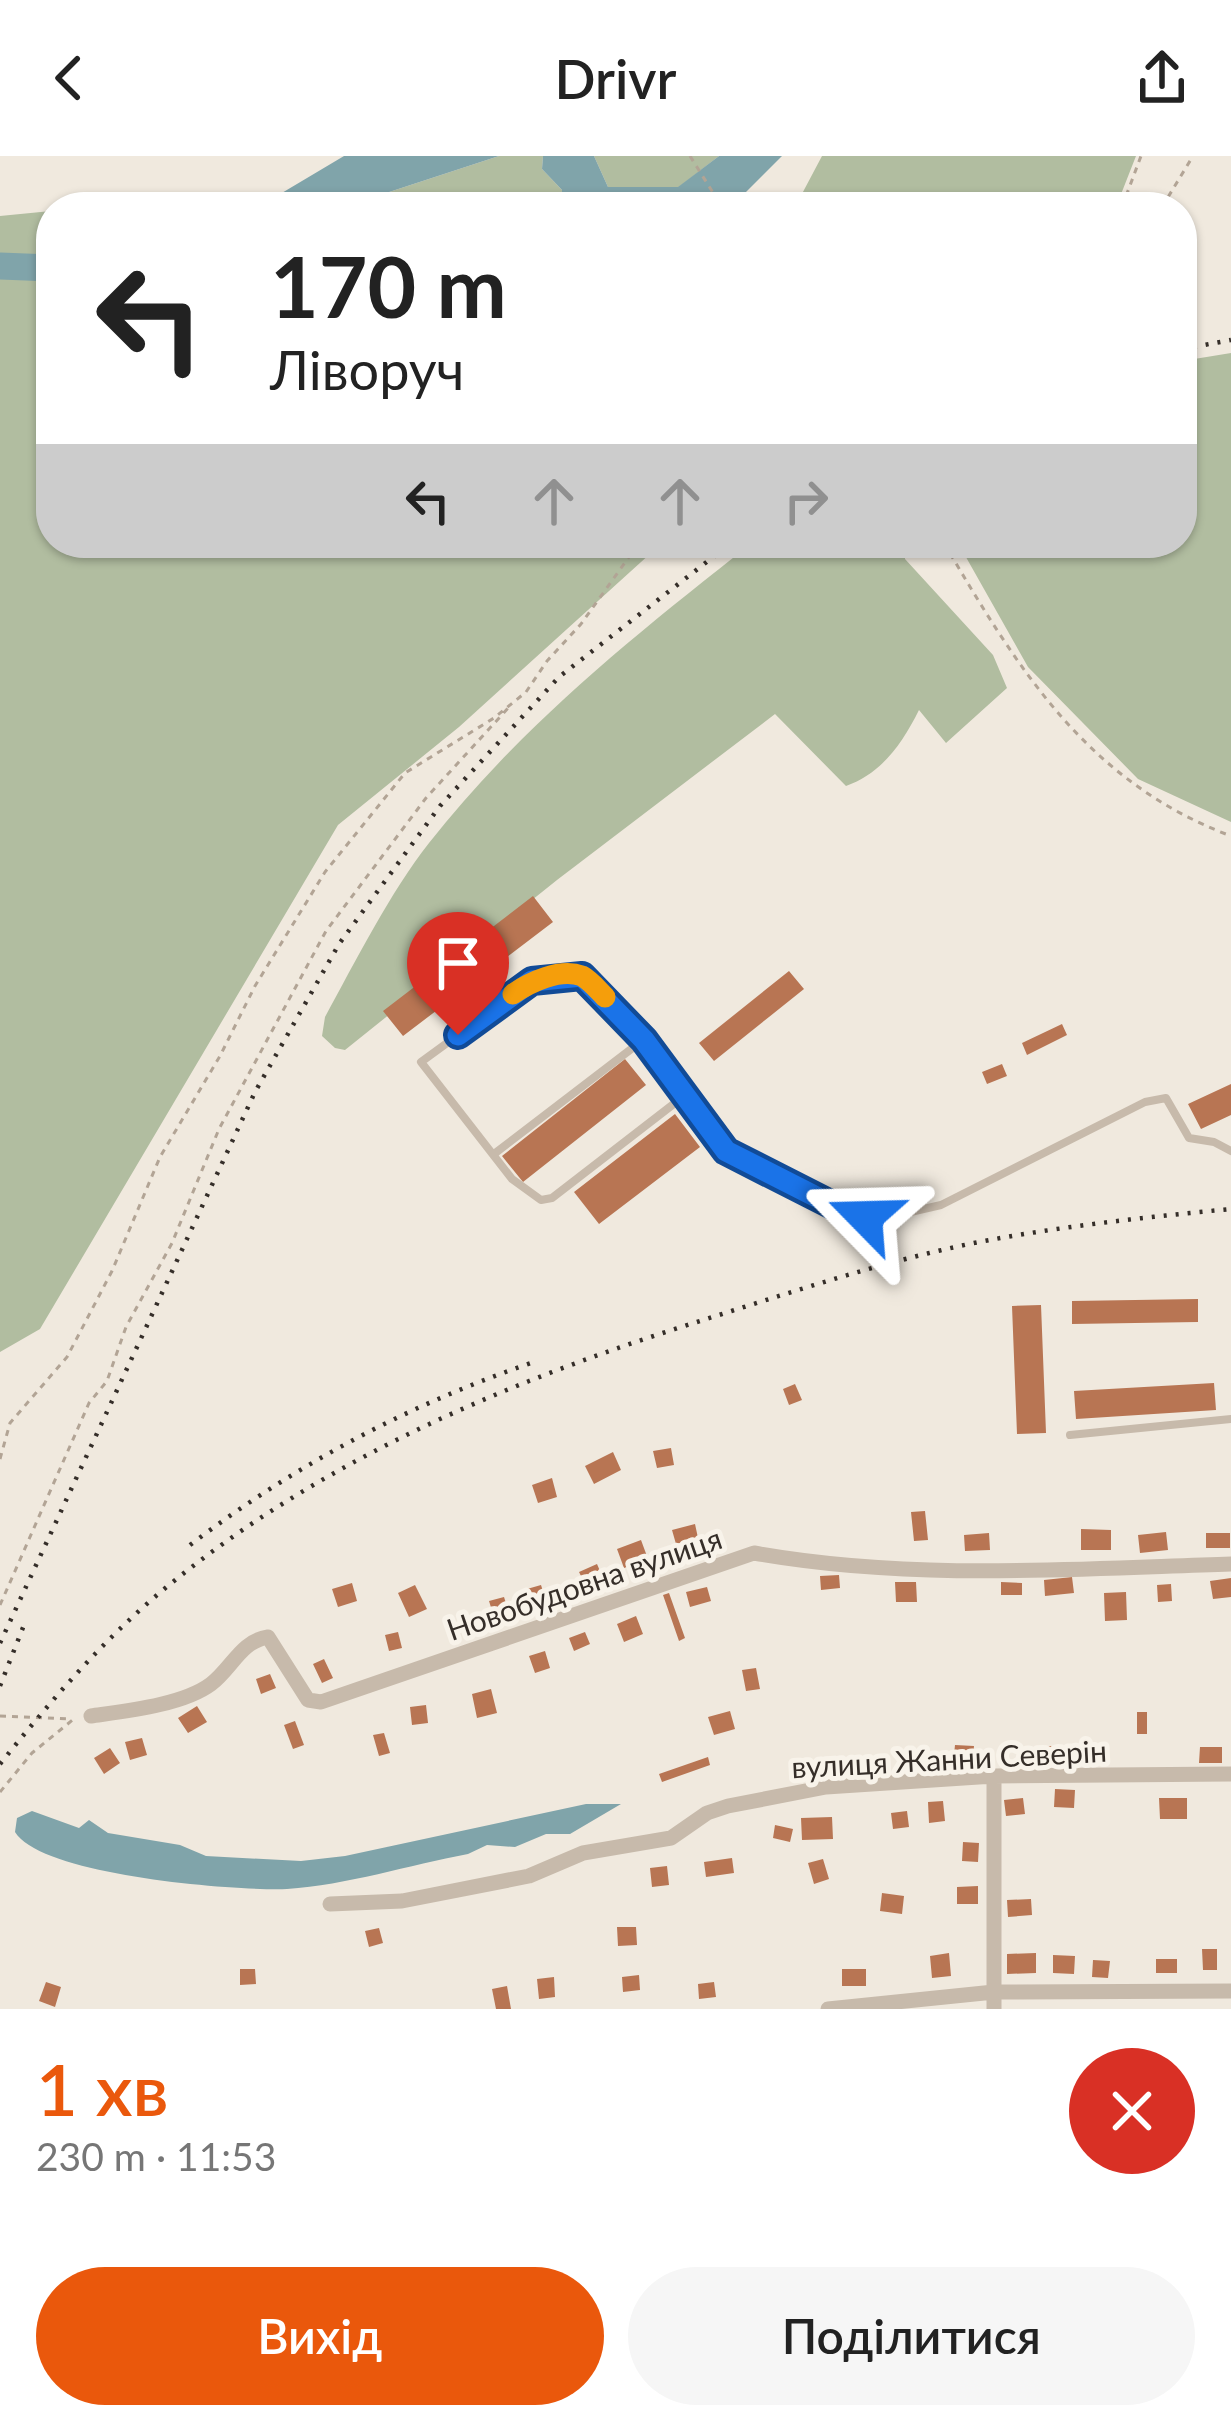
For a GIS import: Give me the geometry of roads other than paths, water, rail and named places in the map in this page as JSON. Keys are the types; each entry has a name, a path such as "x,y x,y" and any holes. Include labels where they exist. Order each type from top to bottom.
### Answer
{"street":[{"name":"Новобудовна вулиця","path":"91,1716 147,1708 209,1686 253,1640 268,1637 308,1700 321,1702 754,1553 828,1566 1022,1570 1231,1564"},
{"name":"вулиця Жанни Северін","path":"330,1904 402,1901 529,1876 583,1853 671,1838 707,1813 826,1786 994,1776 1231,1774"},
{"path":"994,1776 994,2000"},
{"path":"828,2009 994,2000 1209,2000 1231,1991"}],"lane":[{"path":"684,1096 542,1201 512,1179 421,1062 532,981 582,976 644,1040 726,1151 850,1214 880,1219 941,1205 1145,1102 1166,1099 1189,1138 1231,1151"},
{"path":"494,1154 644,1040"},
{"path":"1070,1436 1231,1419"}],"water":[{"path":"344,156 499,156 389,192 283,192"},
{"path":"543,156 594,156 608,187 678,187 719,156 782,156 746,192 562,192 542,169"},
{"path":"586,1804 621,1804 570,1834 546,1834 515,1847 487,1845 468,1854 378,1874 287,1889 186,1883 99,1870 32,1847 15,1832 17,1818 32,1811 79,1828 89,1820 108,1833 180,1845 206,1856 301,1861 345,1856"}],"waterway":[{"path":"0,266 36,267"}],"railway":[{"path":"1197,346 1231,340"},
{"path":"0,1643 255,1092 339,944 440,806 559,677 712,558"},
{"path":"0,1764 82,1668 174,1581 295,1496 425,1426 630,1344 873,1268 1010,1236 1231,1209"},
{"path":"190,1545 270,1489 353,1440 440,1398 531,1363"},
{"path":"0,1686 24,1625"}]}
